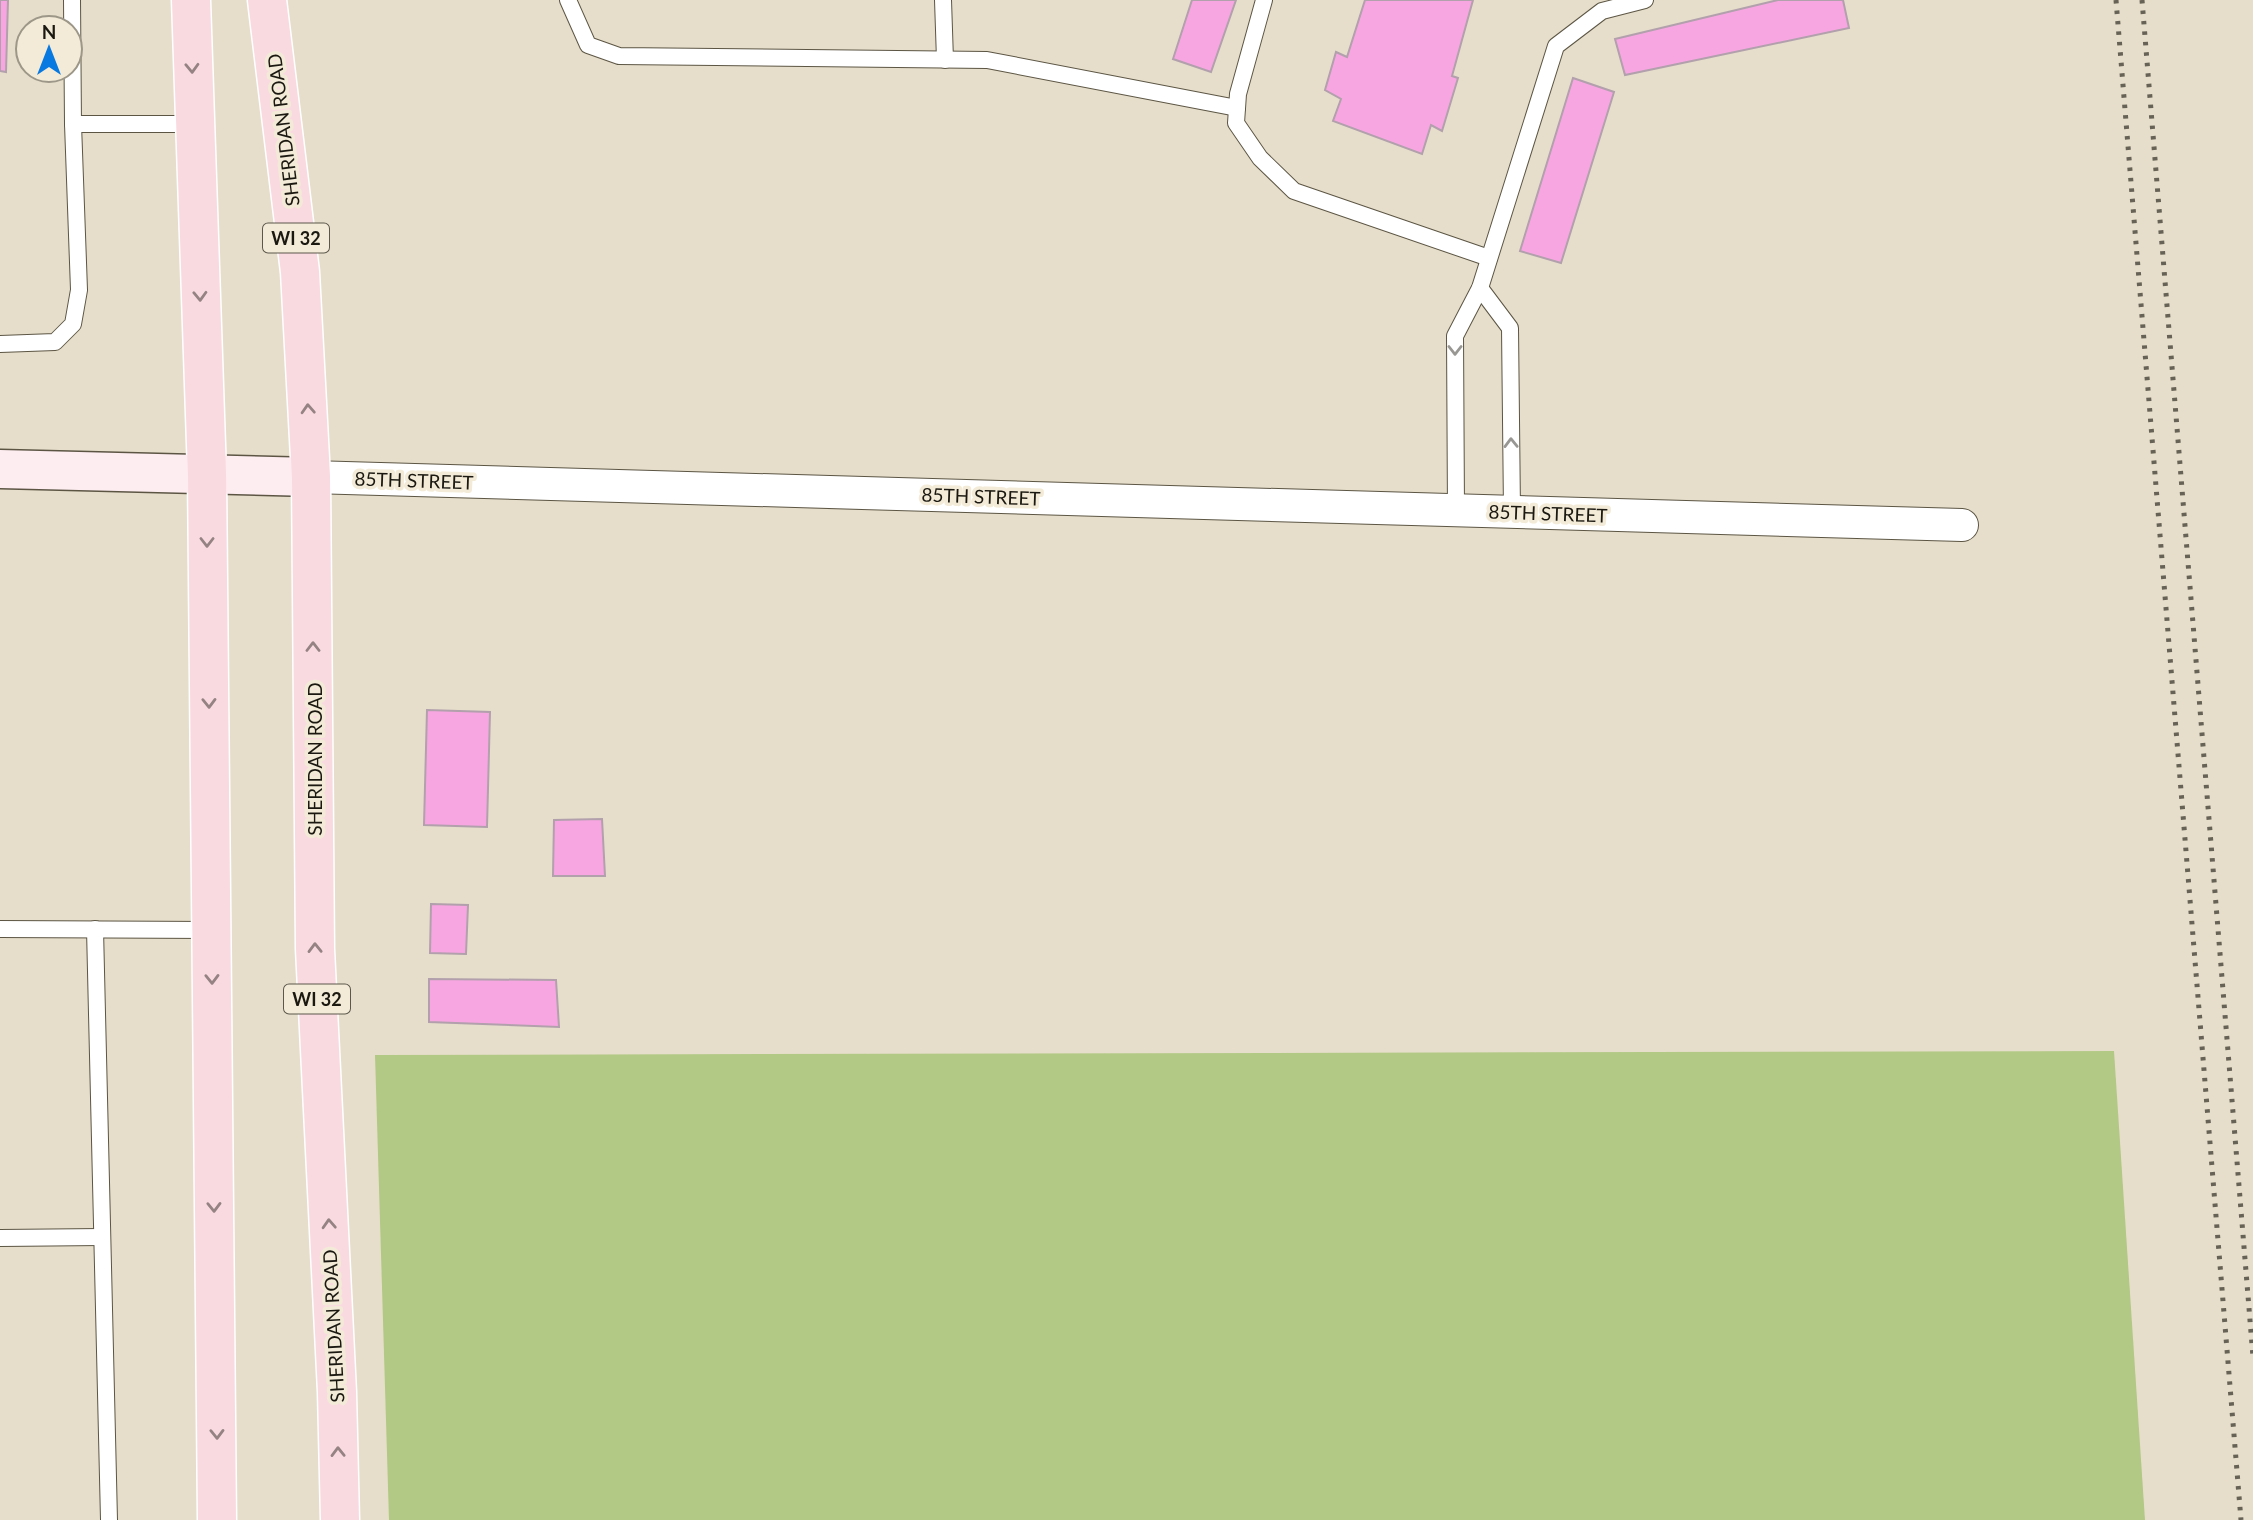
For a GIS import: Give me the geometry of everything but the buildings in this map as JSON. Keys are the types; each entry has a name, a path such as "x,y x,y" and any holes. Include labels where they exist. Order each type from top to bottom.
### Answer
{"main road":[{"path":"191,0 206,474 218,1520"},
{"name":"SHERIDAN ROAD","path":"267,0 300,272 311,477 315,949 337,1392 340,1520"}],"street":[{"name":"85TH STREET","path":"0,469 1962,525"}],"lane":[{"path":"0,344 55,342 73,324 79,290 72,0"},
{"path":"568,0 588,45 619,55 987,60 1237,108"},
{"path":"943,0 944,60"},
{"path":"1264,0 1238,94 1236,123 1260,158 1294,191 1489,258"},
{"path":"1456,510 1455,336 1480,288 1556,46 1602,11 1645,0"},
{"path":"73,124 194,124"},
{"path":"1480,288 1510,328 1512,512"},
{"path":"0,929 211,930"},
{"path":"94,929 109,1520"},
{"path":"0,1238 102,1237"}],"green space":[{"path":"2114,1051 2145,1520 389,1520 375,1055"}],"railway":[{"path":"2116,0 2241,1520"},
{"path":"2142,0 2253,1357"}]}
